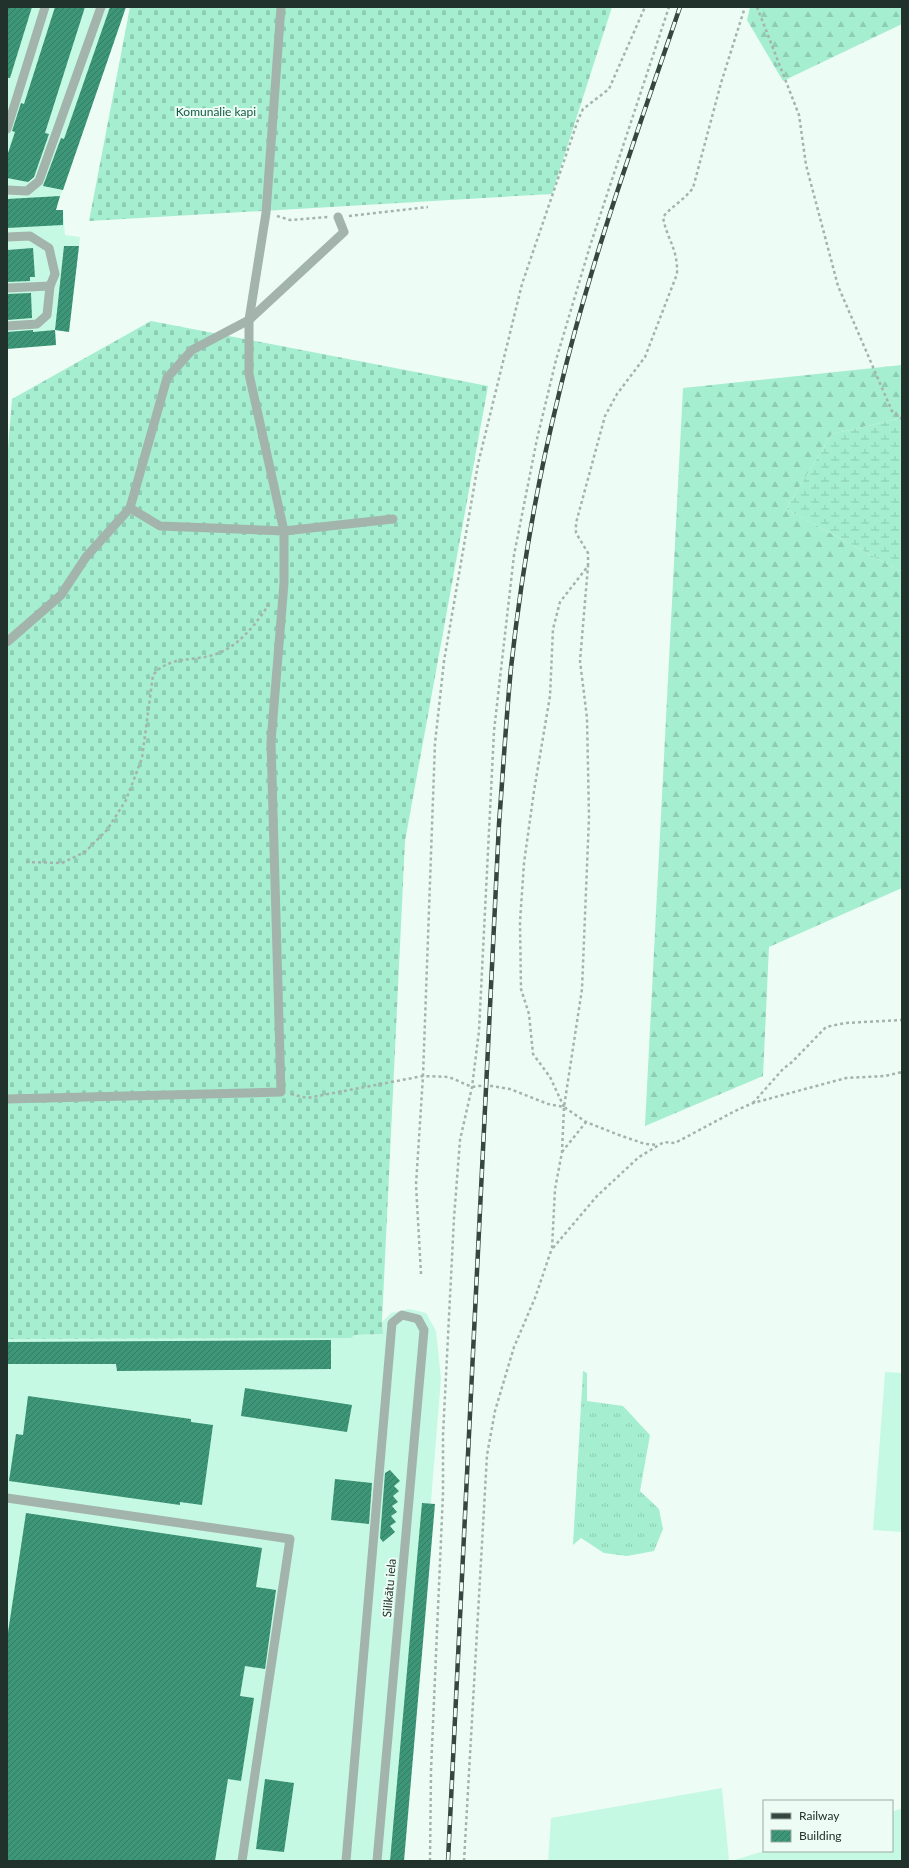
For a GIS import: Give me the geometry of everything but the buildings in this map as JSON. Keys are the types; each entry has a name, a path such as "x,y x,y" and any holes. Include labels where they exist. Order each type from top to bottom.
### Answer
{"lane":[{"path":"7,129 45,7"},
{"path":"7,190 27,191 40,181 101,7"},
{"path":"7,1099 281,1092 271,742 284,583 284,531 249,374 249,320 266,213 281,7"},
{"path":"7,642 61,595 86,557 130,508 167,378 192,350 249,320 344,232 338,217"},
{"path":"7,237 30,236 49,248 55,274 50,286 47,314 37,324 7,326"},
{"path":"7,288 50,286"},
{"path":"130,508 160,526 284,531 393,519"},
{"name":"Silikātu iela","path":"346,1861 392,1323 402,1315 418,1318 424,1330 377,1861"},
{"path":"7,1498 290,1539 242,1861"}],"path":[{"path":"421,1274 416,1185 423,1076 435,743 444,661 478,464 522,284 578,120 583,108 609,89 645,7"},
{"path":"430,1861 431,1770 443,1493 443,1435 454,1218 460,1140 472,1088 479,1031 494,731 514,555 537,439 556,360 590,246 669,7"},
{"path":"464,1861 487,1455 495,1411 514,1347 535,1298 552,1248 555,1189 562,1152 564,1107 582,989 589,817 586,718 580,661 588,553 576,533 576,523 589,470 605,416 617,394 645,357 677,274 677,261 674,246 666,231 663,217 671,208 686,197 693,188 721,83 745,7"},
{"path":"757,7 799,115 806,165 838,286 892,410 902,419"},
{"path":"564,1107 550,1077 533,1054 530,1014 521,989 520,922 525,856 550,696 553,629 560,602 588,566"},
{"path":"26,862 62,863 85,852 107,830 126,800 142,758 154,676 160,667 172,662 217,654 239,640 257,622 270,602"},
{"path":"753,1103 783,1069 792,1062 826,1026 845,1023 902,1020"},
{"path":"552,1248 597,1196 639,1158 657,1145 664,1142 675,1143 753,1103 846,1078 885,1076 902,1072"},
{"path":"281,1092 307,1098 423,1076 449,1077 472,1088 486,1085 510,1089 548,1104 564,1107 586,1122 645,1144 657,1145"},
{"path":"562,1152 586,1122"}],"shaded area":[{"path":"7,7 126,7 60,197 46,201 46,210 63,210 65,235 80,237 69,332 55,330 56,345 7,349"},
{"path":"409,1309 426,1313 436,1331 441,1378 402,1861 7,1861 7,1339 351,1338 355,1335 383,1334 382,1322 391,1313"},
{"path":"885,1372 902,1373 902,1532 873,1530"},
{"path":"722,1788 729,1861 548,1861 551,1818"},
{"path":"902,1808 902,1861 731,1861 763,1851 893,1852 893,1812"}],"green space":[{"name":"Komunālie kapi","path":"130,7 612,7 552,194 89,221"},
{"path":"750,7 902,7 902,24 783,81 747,20"},
{"path":"151,321 488,386 405,841 382,1321 383,1334 355,1335 351,1338 7,1339 7,460 12,399"},
{"path":"902,365 902,418 832,434 786,509 902,572 902,888 769,947 763,1076 645,1126 683,388"},
{"path":"902,418 902,572 786,509 832,434"},
{"path":"583,1371 587,1373 587,1401 623,1406 650,1435 640,1491 659,1509 663,1529 654,1551 627,1556 604,1553 581,1538 573,1545"}],"railway":[{"path":"448,1861 499,824 509,688 515,634 524,566 536,499 550,431 570,348 614,201 680,7"}]}
